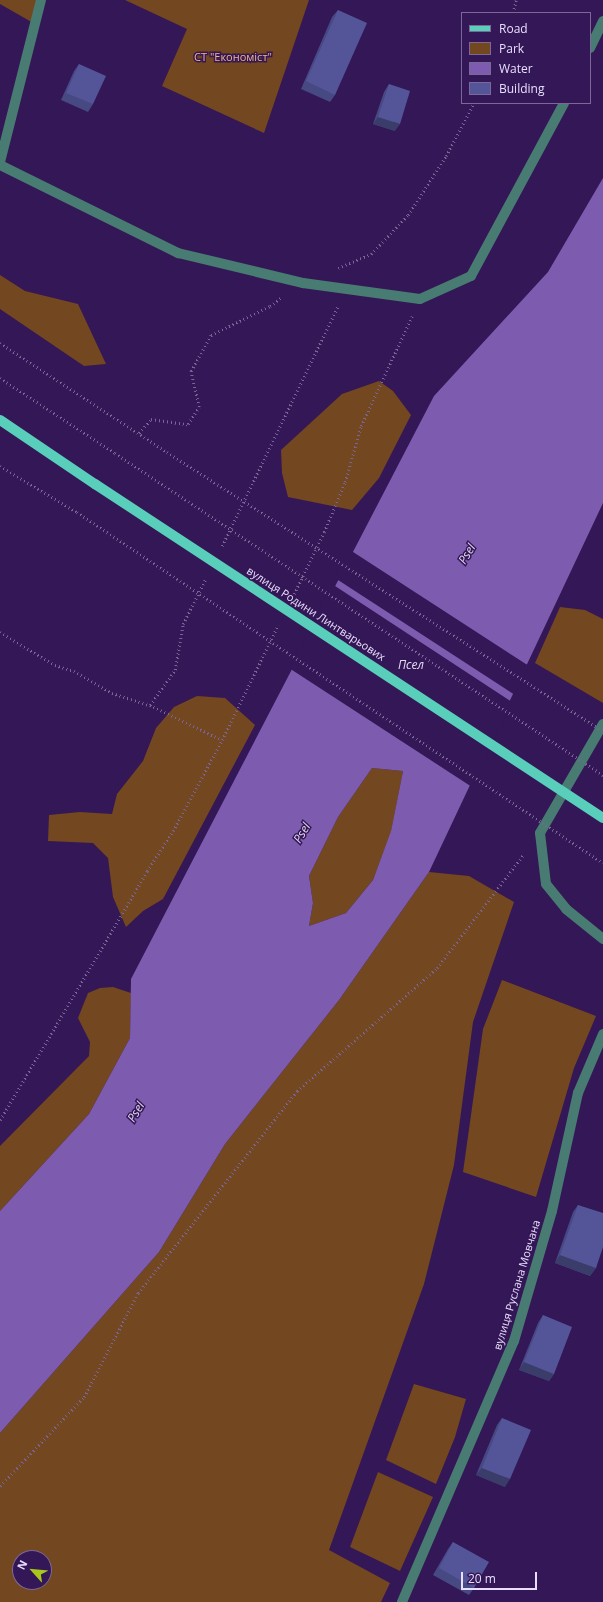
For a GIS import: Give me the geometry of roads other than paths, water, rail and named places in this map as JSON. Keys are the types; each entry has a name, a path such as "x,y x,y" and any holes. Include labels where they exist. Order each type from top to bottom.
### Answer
{"main road":[{"name":"вулиця Родини Линтварьових","path":"0,420 603,818"}],"street":[{"path":"41,0 0,163 178,253 303,283 420,299 471,276 563,104"},
{"path":"591,46 603,21"},
{"path":"603,724 540,833 546,884 566,909 603,939"},
{"name":"вулиця Руслана Мовчана","path":"402,1602 514,1341 552,1210 578,1093 603,1034"}],"water":[{"name":"Псел","path":"603,178 603,503 429,872 339,1000 225,1144 159,1252 0,1433 0,1211 89,1114 130,1038 131,979 434,396 548,272","holes":["372,768 403,771 391,831 373,880 346,913 309,926 313,903 309,876 338,817"]}],"park label":[{"name":"СТ \"Економіст\"","path":"233,57"}],"water label":[{"name":"Psel","path":"467,554"},
{"name":"Psel","path":"302,833"},
{"name":"Psel","path":"136,1112"}]}
